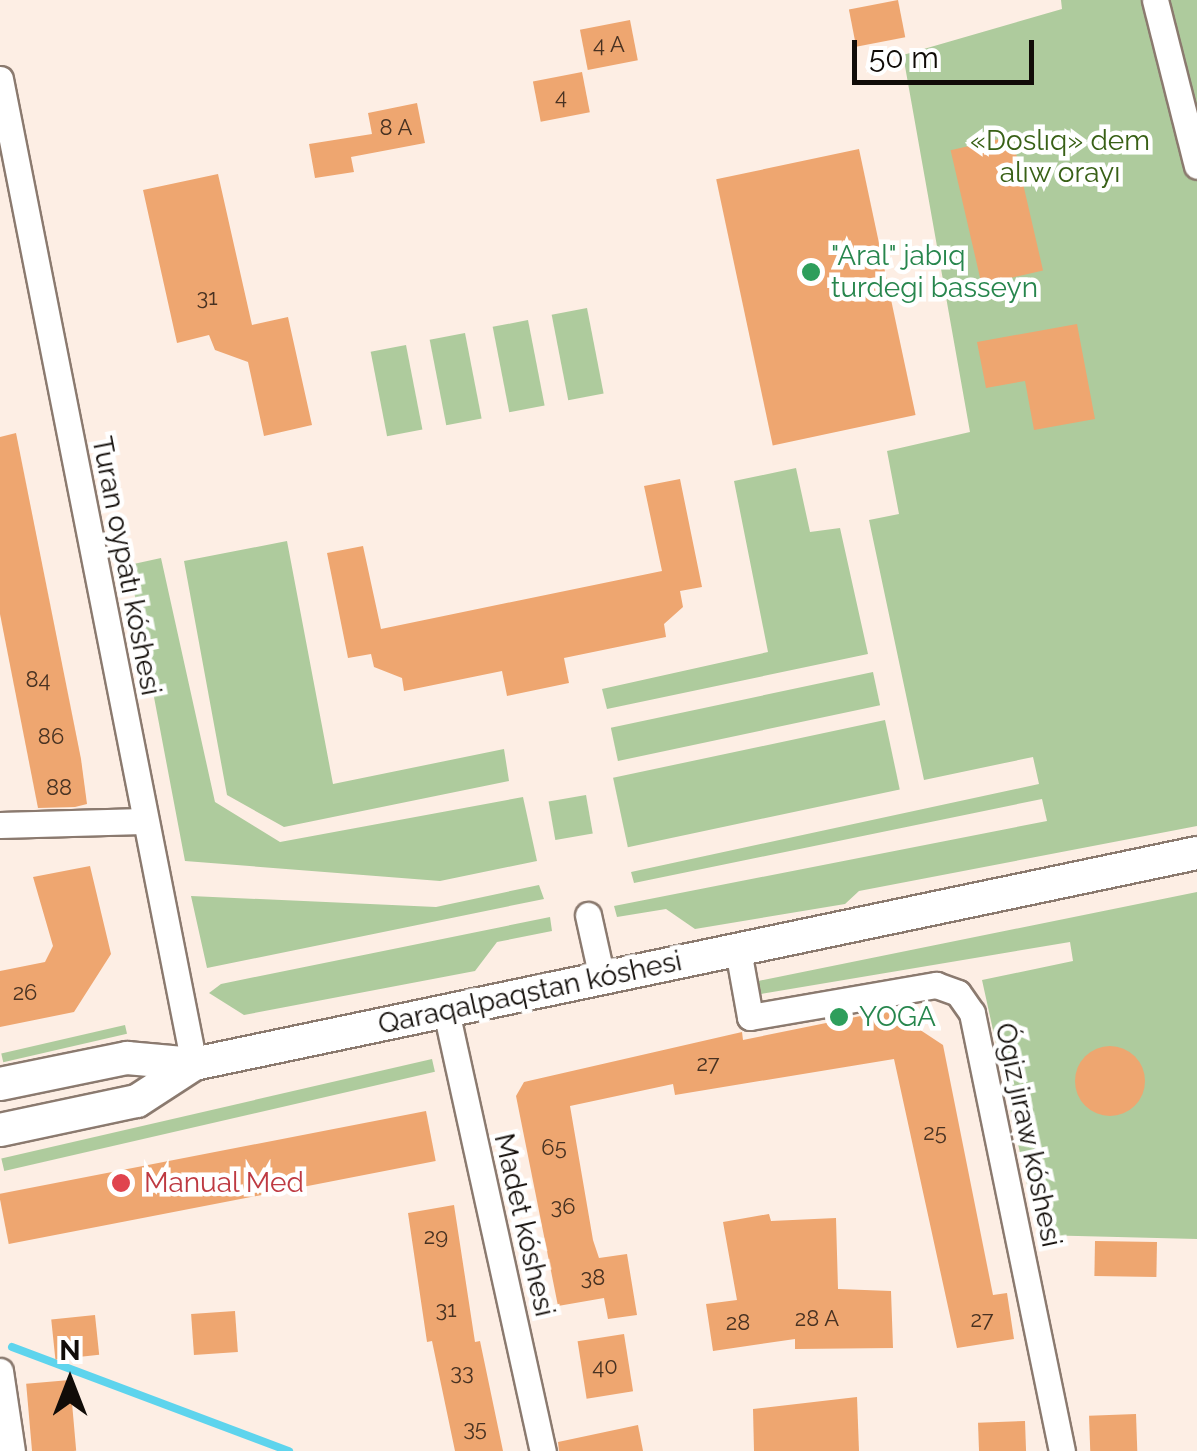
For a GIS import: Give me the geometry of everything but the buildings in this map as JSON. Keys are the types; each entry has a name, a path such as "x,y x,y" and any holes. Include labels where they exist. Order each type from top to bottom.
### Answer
{"main road":[{"name":"Qaraqalpaqstan kóshesi","path":"0,1084 127,1058 194,1064 1197,853"},
{"name":"Qaraqalpaqstan kóshesi","path":"0,1130 137,1102 194,1064"}],"street":[{"path":"1155,0 1197,166"},
{"name":"Turan oypatı kóshesi","path":"0,79 5,135 194,1064"},
{"path":"0,825 143,821"},
{"path":"588,915 602,978"},
{"name":"Ógiz jıraw kóshesi","path":"738,950 750,1018 936,985 958,994 972,1012 1062,1451"},
{"name":"Madet kóshesi","path":"446,1011 543,1451"},
{"path":"0,1370 12,1451"}],"green space":[{"name":"«Doslıq» dem alıw orayı","path":"1061,0 1197,0 1197,826 859,891 845,904 695,929 666,909 617,917 614,906 1047,821 1042,799 634,883 631,872 1039,784 1033,757 924,780 869,520 899,514 887,451 970,432 903,55 1062,9"},
{"path":"587,308 604,393 568,400 552,315"},
{"path":"528,320 545,405 509,412 493,327"},
{"path":"465,333 482,418 446,425 430,340"},
{"path":"406,345 422,429 387,436 371,352"},
{"path":"796,468 810,532 840,528 868,654 607,709 602,689 768,652 734,481"},
{"path":"287,541 333,784 504,749 509,781 284,827 227,795 184,561"},
{"path":"161,558 215,802 280,842 523,797 537,861 440,881 185,861 129,565"},
{"path":"873,672 880,705 618,761 611,728"},
{"path":"885,720 900,789 628,847 613,778"},
{"path":"586,795 593,833 555,840 549,802"},
{"path":"539,885 544,899 207,968 191,896 436,907"},
{"path":"1197,892 1197,1239 1038,1235 982,980 1073,961 1070,942 761,994 758,981"},
{"path":"550,917 552,931 497,942 475,971 244,1015 209,993 221,984"},
{"path":"125,1025 127,1034 3,1062 1,1054"},
{"path":"432,1059 435,1072 4,1171 1,1158"}],"waterway":[{"path":"12,1347 289,1451"}],"place":[{"name":"\"Aral\" jabıq turdegi basseyn","path":"811,272"},
{"name":"YOGA","path":"839,1017"},
{"name":"Manual Med","path":"121,1183"}]}
